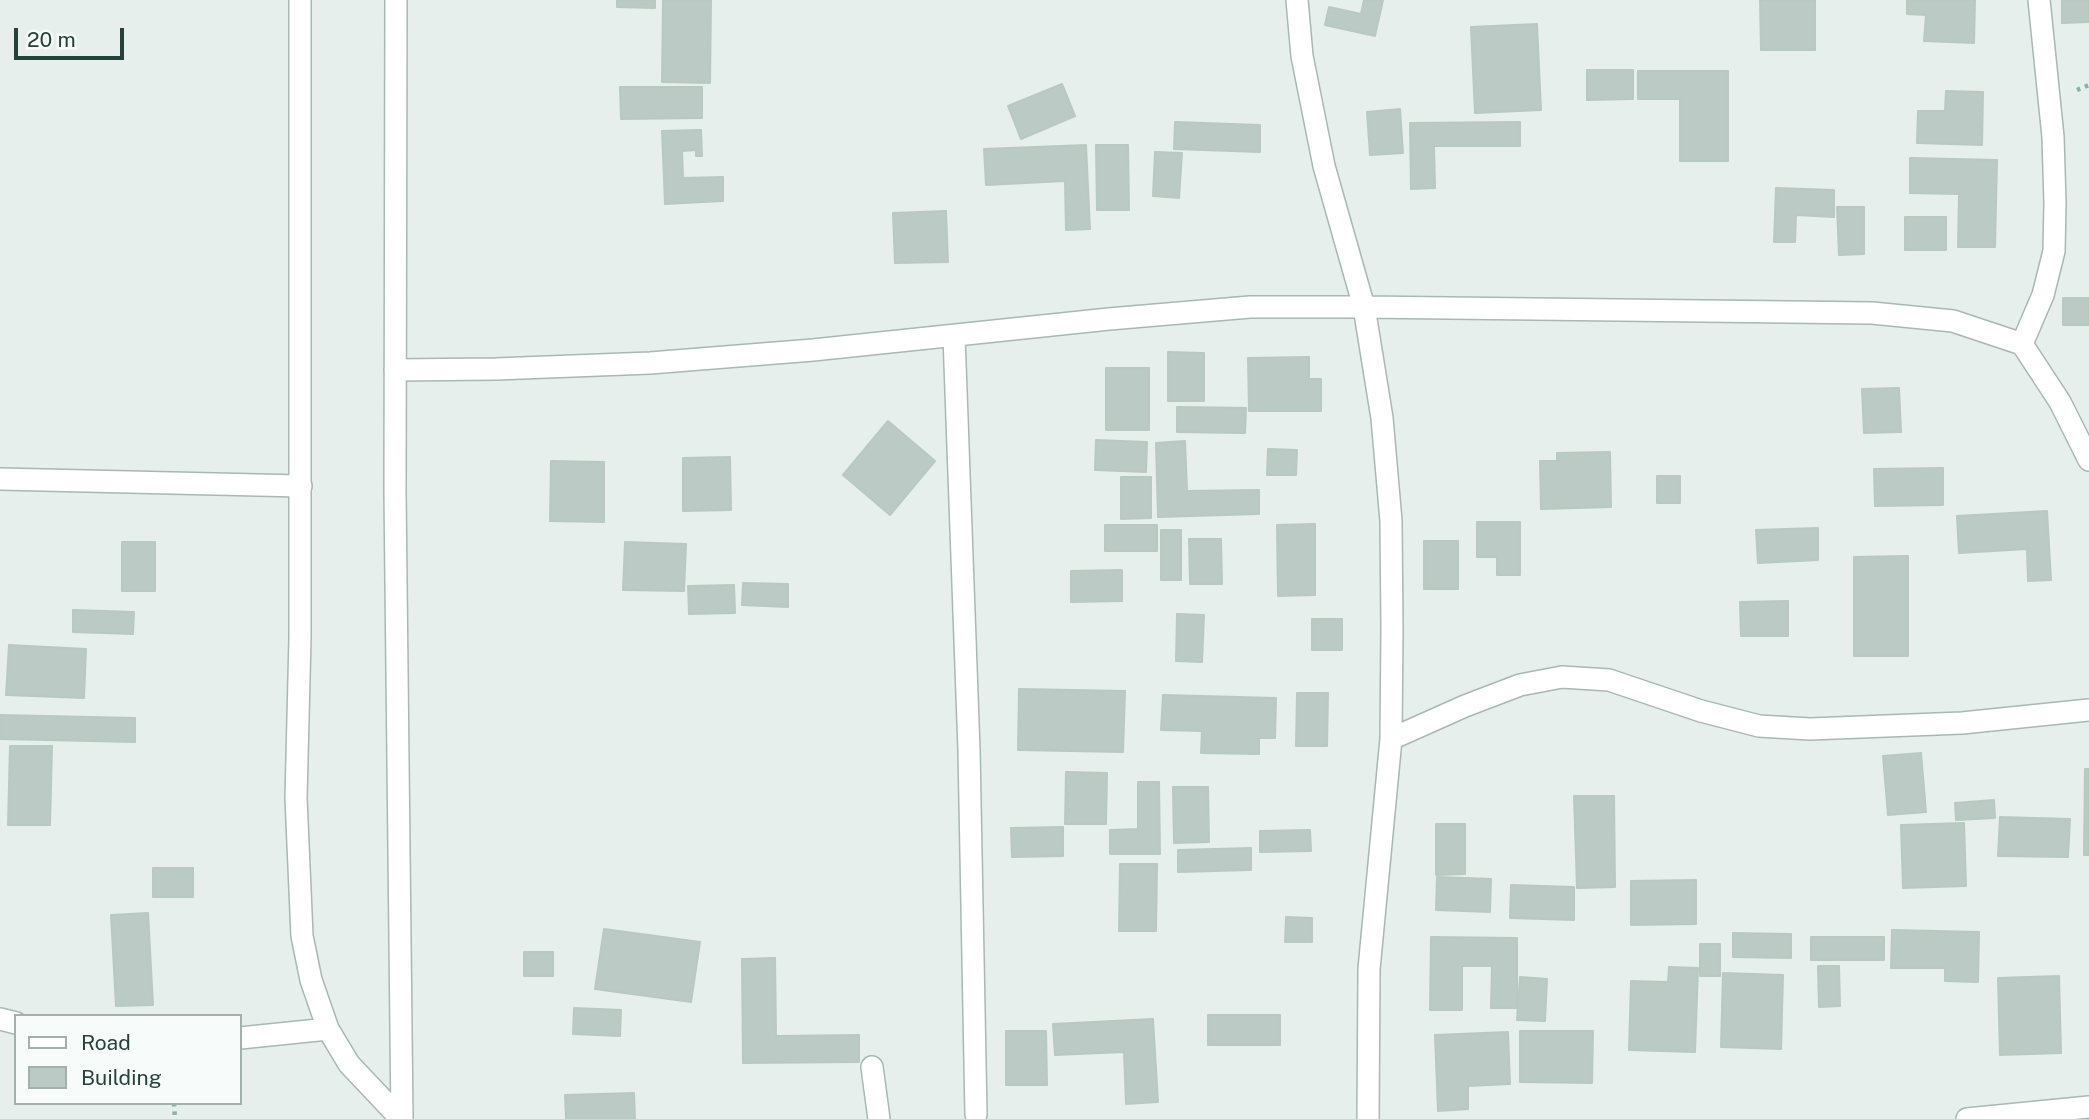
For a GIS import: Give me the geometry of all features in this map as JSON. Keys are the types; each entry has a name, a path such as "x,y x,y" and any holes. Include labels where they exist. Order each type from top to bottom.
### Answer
{"street":[{"path":"300,0 301,486 296,798 302,936 312,980 328,1029 349,1064 401,1119"},
{"path":"396,0 395,370 401,1119"},
{"path":"1297,0 1302,56 1324,166 1364,307 1382,418 1391,521 1391,739 1369,969 1368,1119"},
{"path":"2022,344 2043,295 2054,251 2053,136 2039,0"},
{"path":"395,370 650,363 813,350 1250,307 1872,313 1953,321 2022,344 2060,402 2089,460"},
{"path":"954,335 969,737 976,1114"},
{"path":"0,479 301,486"},
{"path":"1391,739 1521,685 1562,677 1609,680 1701,711 1759,726 1810,729 1962,723 2089,710"},
{"path":"242,1038 328,1029"},
{"path":"872,1067 879,1119"},
{"path":"1967,1119 2089,1107"}],"building":[{"path":"617,0 655,0 655,8 617,7"},
{"path":"663,0 711,0 710,83 662,82"},
{"path":"1364,0 1383,0 1375,36 1325,25 1329,7 1361,14"},
{"path":"1760,0 1815,0 1815,50 1761,50"},
{"path":"1907,0 1975,0 1974,43 1924,41 1926,15 1907,14"},
{"path":"2062,0 2089,0 2089,22 2062,23"},
{"path":"1537,24 1541,110 1475,113 1471,27"},
{"path":"1587,70 1633,70 1633,99 1587,100"},
{"path":"1638,71 1728,71 1728,161 1680,161 1680,99 1638,99"},
{"path":"1062,84 1075,116 1021,139 1008,106"},
{"path":"620,87 702,87 702,118 621,119"},
{"path":"1946,91 1983,92 1982,145 1917,143 1918,111 1945,111"},
{"path":"1400,109 1403,153 1370,155 1367,112"},
{"path":"1175,122 1260,125 1260,152 1174,149"},
{"path":"1520,122 1520,146 1434,146 1435,188 1411,189 1410,123"},
{"path":"701,130 702,156 696,156 696,150 682,151 683,178 723,177 723,201 665,204 662,131"},
{"path":"1086,145 1090,229 1066,230 1065,181 986,185 984,149"},
{"path":"1096,145 1128,145 1129,210 1097,210"},
{"path":"1155,152 1182,153 1179,198 1153,196"},
{"path":"1910,158 1997,160 1995,247 1958,247 1959,194 1910,193"},
{"path":"1776,188 1834,190 1834,217 1796,215 1795,242 1774,242"},
{"path":"1837,207 1864,207 1864,254 1839,255"},
{"path":"946,211 948,262 895,263 893,213"},
{"path":"1905,217 1946,217 1946,250 1905,250"},
{"path":"2063,298 2089,298 2089,325 2063,325"},
{"path":"1168,352 1204,353 1204,401 1168,401"},
{"path":"1309,357 1309,379 1321,379 1321,411 1249,411 1248,358"},
{"path":"1106,368 1149,368 1149,430 1106,430"},
{"path":"1899,388 1901,432 1864,433 1862,389"},
{"path":"1177,407 1246,408 1245,433 1177,432"},
{"path":"888,421 935,461 890,515 843,475"},
{"path":"1096,440 1147,442 1146,472 1095,470"},
{"path":"1185,441 1187,491 1259,490 1259,514 1158,517 1156,443"},
{"path":"1268,449 1297,450 1296,475 1267,475"},
{"path":"1610,452 1611,507 1541,509 1540,461 1557,461 1557,453"},
{"path":"730,457 731,510 683,511 683,458"},
{"path":"551,461 604,462 604,522 550,521"},
{"path":"1943,468 1943,505 1875,506 1874,469"},
{"path":"1657,476 1680,476 1680,503 1657,503"},
{"path":"1121,477 1151,477 1151,518 1121,519"},
{"path":"2047,511 2051,580 2028,581 2027,549 1959,553 1957,516"},
{"path":"1477,522 1520,522 1520,575 1497,575 1497,557 1477,557"},
{"path":"1315,524 1315,595 1278,596 1277,525"},
{"path":"1105,525 1157,525 1157,551 1105,551"},
{"path":"1818,528 1818,560 1758,563 1756,530"},
{"path":"1161,530 1181,530 1181,580 1161,580"},
{"path":"1189,539 1221,539 1222,584 1190,584"},
{"path":"1424,541 1458,541 1458,589 1424,589"},
{"path":"122,542 155,542 155,591 122,591"},
{"path":"625,542 686,544 684,591 623,590"},
{"path":"1908,556 1908,656 1854,656 1854,557"},
{"path":"1122,570 1122,601 1071,602 1071,571"},
{"path":"743,583 788,584 788,607 742,605"},
{"path":"734,585 735,613 689,614 688,586"},
{"path":"1788,601 1788,636 1741,636 1740,602"},
{"path":"73,610 134,612 133,634 73,632"},
{"path":"1177,614 1204,615 1202,662 1176,661"},
{"path":"1312,619 1342,619 1342,650 1312,650"},
{"path":"9,645 86,649 84,698 6,695"},
{"path":"1019,689 1125,691 1123,752 1018,750"},
{"path":"1297,693 1328,693 1327,746 1296,746"},
{"path":"1163,695 1276,698 1275,738 1259,738 1259,754 1201,753 1202,731 1161,730"},
{"path":"0,715 135,718 135,742 0,739"},
{"path":"10,746 52,746 50,825 8,825"},
{"path":"1921,753 1926,812 1888,815 1883,756"},
{"path":"2085,769 2089,769 2089,855 2084,855"},
{"path":"1066,772 1107,773 1106,824 1065,824"},
{"path":"1138,782 1159,782 1160,854 1110,854 1110,830 1138,829"},
{"path":"1173,787 1208,787 1209,842 1174,843"},
{"path":"1574,796 1614,796 1615,887 1577,888"},
{"path":"1994,800 1995,818 1956,820 1955,803"},
{"path":"2000,817 2070,819 2068,857 1998,856"},
{"path":"1964,823 1966,886 1903,888 1901,825"},
{"path":"1436,824 1465,824 1465,874 1436,875"},
{"path":"1063,827 1063,856 1012,857 1011,828"},
{"path":"1310,830 1311,851 1260,852 1260,831"},
{"path":"1251,848 1251,870 1178,872 1178,850"},
{"path":"1120,864 1157,864 1156,931 1119,931"},
{"path":"153,868 193,868 193,897 153,897"},
{"path":"1437,877 1491,879 1490,912 1436,910"},
{"path":"1696,880 1696,924 1631,925 1631,881"},
{"path":"1511,885 1574,887 1574,920 1510,918"},
{"path":"148,913 153,1005 116,1006 111,915"},
{"path":"1286,917 1312,918 1312,942 1285,942"},
{"path":"604,929 700,942 691,1002 595,989"},
{"path":"1892,930 1979,932 1978,982 1945,981 1945,968 1891,968"},
{"path":"1733,933 1791,934 1791,958 1733,957"},
{"path":"1431,937 1517,938 1517,1008 1491,1008 1492,966 1462,966 1462,1010 1430,1010"},
{"path":"1811,937 1884,937 1884,960 1811,960"},
{"path":"1700,944 1720,944 1720,976 1700,976"},
{"path":"524,952 553,952 553,976 524,976"},
{"path":"775,958 776,1036 859,1035 859,1062 743,1063 742,959"},
{"path":"1818,966 1839,966 1840,1006 1819,1007"},
{"path":"1669,967 1698,968 1695,1052 1629,1050 1631,981 1668,982"},
{"path":"1723,973 1783,975 1781,1049 1721,1047"},
{"path":"2059,976 2061,1053 2000,1055 1998,978"},
{"path":"1520,977 1547,979 1545,1021 1517,1020"},
{"path":"574,1008 621,1010 620,1036 573,1034"},
{"path":"1208,1015 1280,1015 1280,1045 1208,1045"},
{"path":"1153,1019 1158,1102 1126,1104 1124,1052 1055,1055 1053,1024"},
{"path":"1006,1031 1046,1031 1047,1085 1006,1085"},
{"path":"1520,1031 1593,1031 1592,1083 1520,1082"},
{"path":"1508,1032 1510,1084 1468,1086 1468,1109 1438,1111 1435,1035"},
{"path":"634,1093 635,1119 566,1119 565,1095"}]}
